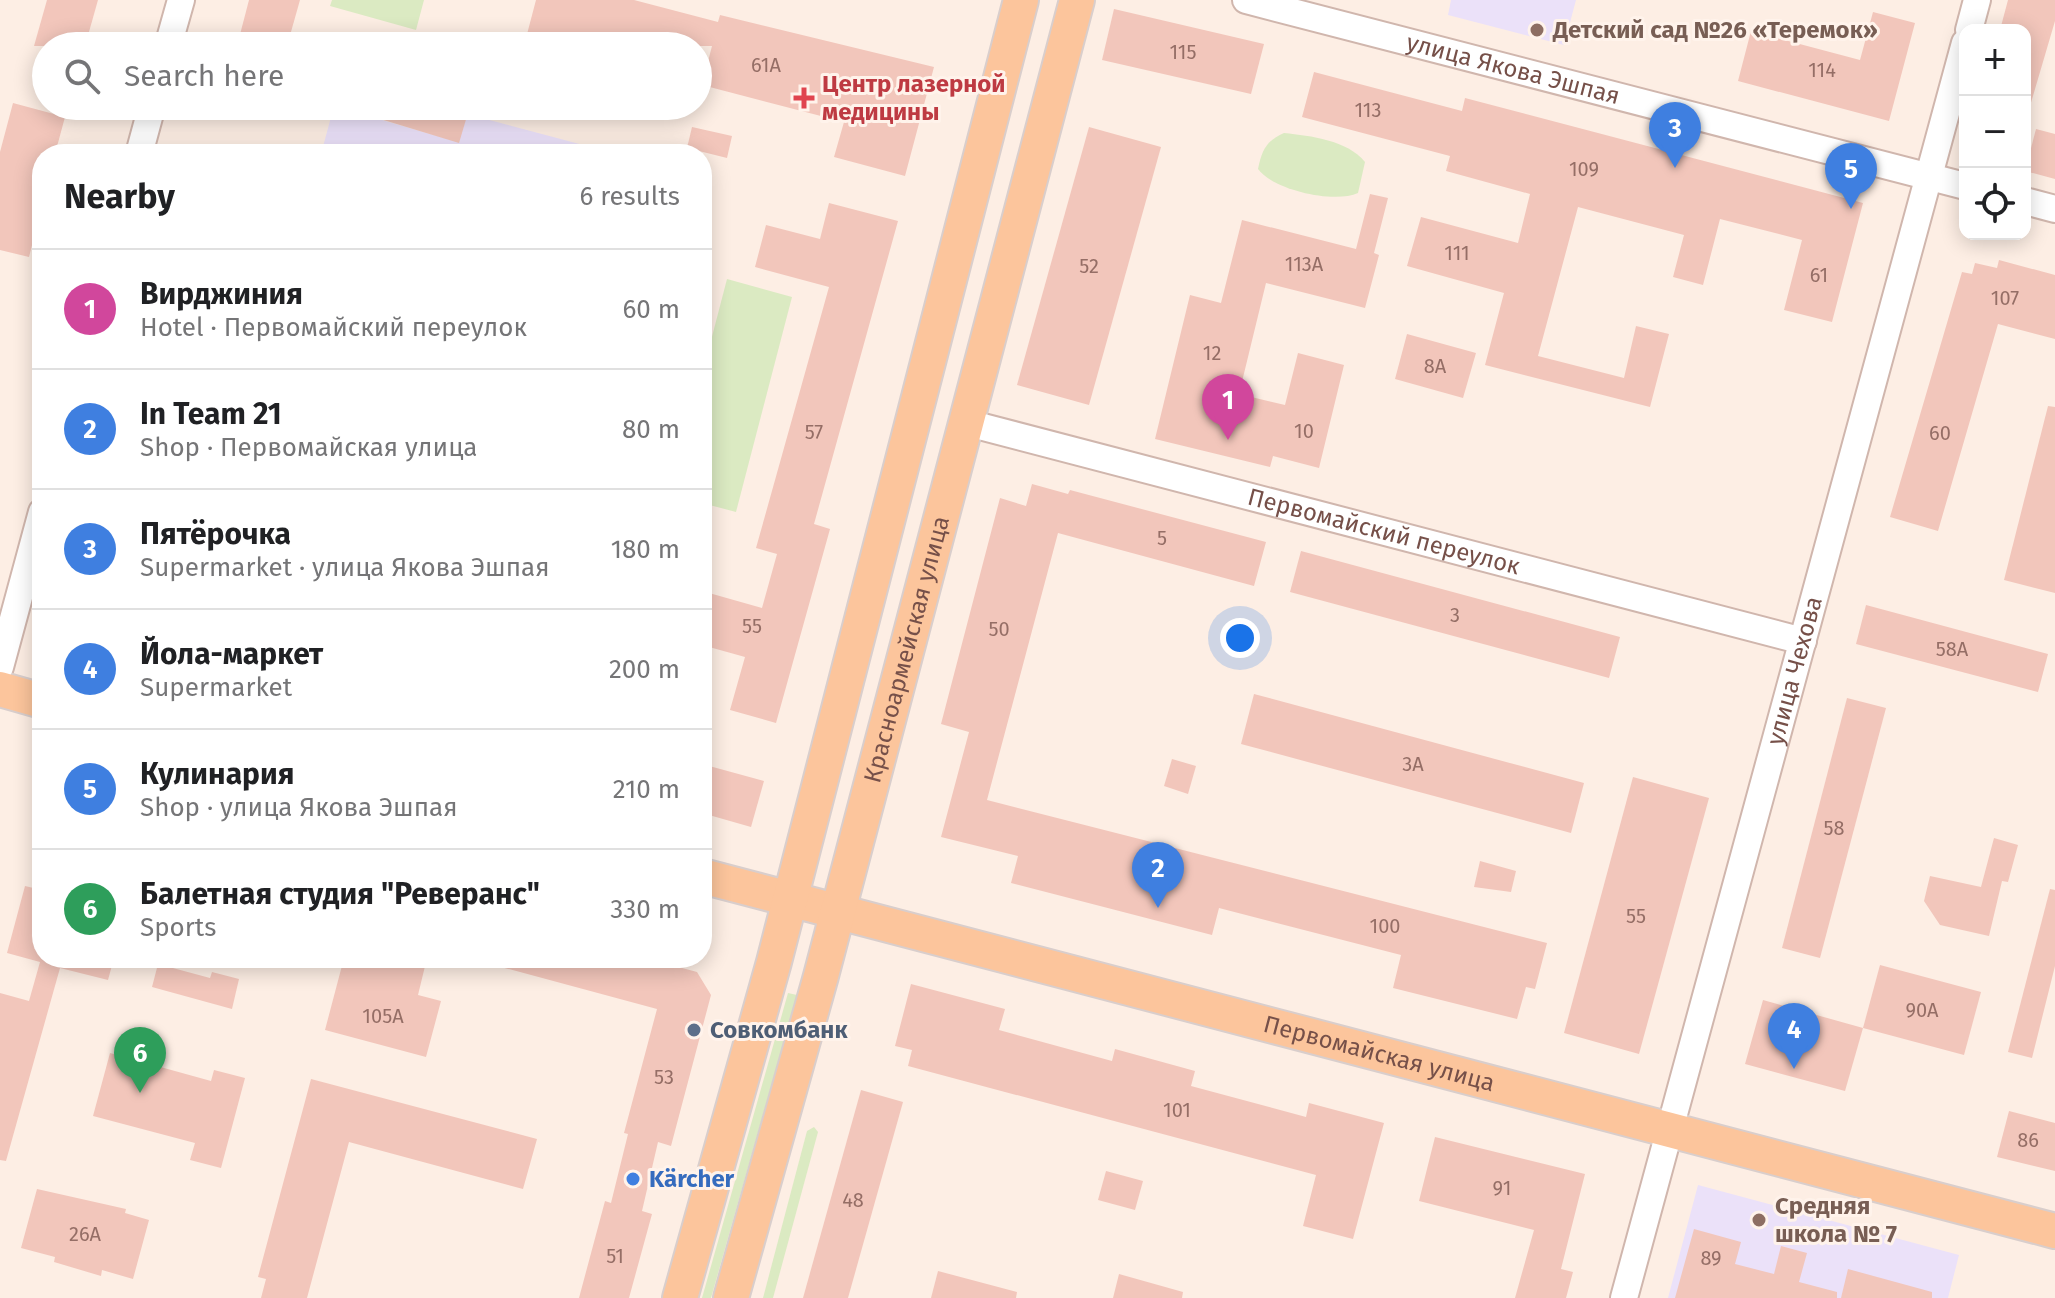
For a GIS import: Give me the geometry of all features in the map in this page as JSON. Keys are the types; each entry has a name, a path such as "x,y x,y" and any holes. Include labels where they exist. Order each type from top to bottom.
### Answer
{"main road":[{"name":"Красноармейская улица","path":"680,1298 790,900 1021,0"},
{"name":"Красноармейская улица","path":"731,1298 837,911 1077,0"},
{"path":"0,689 32,698"},
{"name":"Первомайская улица","path":"712,879 2055,1231"}],"street":[{"path":"172,32 181,0"},
{"name":"улица Якова Эшпая","path":"1246,0 1959,184"},
{"path":"1971,24 1977,0"},
{"name":"улица Чехова","path":"1624,1298 1959,65"},
{"path":"142,144 148,120"},
{"path":"2031,203 2055,209"},
{"name":"Первомайский переулок","path":"964,422 1803,641"},
{"path":"0,667 32,549"}],"shaded area":[{"name":"Детский сад №26 «Теремок»","path":"1451,0 1576,0 1564,45 1448,15"},
{"path":"330,120 382,120 458,142 465,120 490,120 580,144 324,144"},
{"name":"Средняя школа № 7","path":"1698,1185 1959,1255 1948,1298 1668,1298"}],"green space":[{"path":"332,0 424,0 416,30 330,6"},
{"path":"1284,133 1328,140 1357,155 1365,162 1358,193 1320,196 1290,189 1266,177 1258,169 1263,151 1273,139"},
{"path":"727,279 792,297 736,512 712,506 712,337"},
{"path":"788,993 797,995 711,1298 702,1298"},
{"path":"814,1127 818,1132 773,1298 763,1298 807,1131"}],"building":[{"path":"47,0 98,0 89,32 38,32"},
{"path":"249,0 300,0 291,32 241,32"},
{"path":"536,0 634,0 718,22 720,15 934,67 905,176 834,157 844,122 712,88 712,32 528,32"},
{"path":"2008,0 2055,0 2055,21 2031,103 2031,24 2002,24"},
{"path":"1114,9 1264,44 1251,94 1102,60"},
{"path":"1873,12 1915,23 1889,121 1738,81 1751,31 1860,60"},
{"path":"1314,72 1462,111 1465,98 1863,203 1832,322 1784,310 1802,240 1720,219 1703,285 1673,277 1684,235 1578,207 1538,356 1624,378 1636,326 1669,334 1650,407 1485,365 1504,293 1407,266 1421,217 1518,243 1530,194 1446,171 1450,156 1302,117"},
{"path":"13,103 32,108 32,120 64,120 58,144 32,144 32,245 29,257 0,250 0,152"},
{"path":"384,120 466,120 459,143"},
{"path":"692,127 732,136 727,158 712,154 712,144 688,144"},
{"path":"1089,127 1161,147 1089,405 1017,385"},
{"path":"2036,129 2055,134 2055,179 2031,173 2031,148"},
{"path":"1370,194 1388,198 1374,253 1379,255 1365,308 1266,283 1239,394 1285,405 1298,353 1344,365 1319,468 1273,456 1270,467 1155,439 1190,295 1221,303 1242,220 1356,249"},
{"path":"829,203 898,221 814,524 830,529 776,723 730,710 745,657 712,648 712,594 762,608 777,554 756,548 829,287 755,267 766,225 820,239"},
{"path":"1999,260 2055,275 2055,339 1998,324 1938,531 1890,517 1962,272 1972,274 1975,263 1997,268"},
{"path":"1407,334 1476,353 1463,398 1395,379"},
{"path":"2048,406 2055,407 2055,593 2004,580"},
{"path":"1032,484 1068,494 1070,490 1266,542 1254,586 1058,533 987,800 1547,943 1535,989 1526,987 1517,1019 1393,988 1401,955 1219,908 1212,935 1011,883 1018,856 941,837 969,732 941,724 1000,498 1026,506"},
{"path":"1301,551 1620,637 1609,678 1290,592"},
{"path":"1866,605 2048,654 2038,692 1856,644"},
{"path":"1254,694 1584,783 1571,833 1241,744"},
{"path":"1847,698 1886,708 1820,958 1782,948"},
{"path":"1172,759 1196,766 1188,794 1164,786"},
{"path":"712,767 764,781 751,827 712,816"},
{"path":"1633,777 1709,798 1639,1054 1564,1033"},
{"path":"1994,838 2018,845 2008,882 2002,881 1989,936 1940,925 1924,901 1930,876 1981,887"},
{"path":"1480,861 1516,871 1511,892 1474,887"},
{"path":"25,886 32,888 32,960 7,953"},
{"path":"2050,889 2055,890 2055,966 2032,1058 2008,1052"},
{"path":"1880,965 1981,992 1964,1055 1863,1028"},
{"path":"38,968 60,968 6,1161 0,1160 0,993 29,1001"},
{"path":"60,968 111,968 108,980"},
{"path":"157,968 173,968 210,978 212,972 239,979 232,1009 152,987"},
{"path":"341,968 425,968 418,995 441,1001 426,1057 325,1030"},
{"path":"505,968 682,968 697,972 711,995 671,1146 658,1142 642,1211 652,1214 629,1298 579,1298 605,1201 611,1203 628,1134 624,1133 657,1009"},
{"path":"911,984 1005,1009 999,1030 1112,1061 1115,1049 1195,1071 1191,1086 1306,1117 1309,1103 1384,1123 1353,1239 1303,1226 1316,1175 908,1066 912,1050 895,1046"},
{"path":"1763,1000 1863,1028 1845,1091 1745,1064"},
{"path":"110,1053 211,1081 214,1070 245,1078 221,1168 190,1160 195,1143 93,1116"},
{"path":"311,1079 537,1139 523,1189 349,1142 307,1298 261,1298 266,1279 258,1277"},
{"path":"861,1090 903,1102 848,1298 803,1298"},
{"path":"2009,1111 2055,1123 2055,1171 1997,1157"},
{"path":"1435,1137 1585,1174 1561,1269 1573,1272 1566,1298 1515,1298 1534,1230 1419,1201"},
{"path":"1106,1171 1143,1181 1135,1210 1098,1200"},
{"path":"37,1189 126,1209 125,1213 149,1220 133,1279 102,1270 101,1276 54,1262 55,1257 21,1248"},
{"path":"1694,1229 1741,1242 1735,1264 1774,1274 1781,1246 1807,1253 1799,1282 1837,1292 1837,1298 1675,1298"},
{"path":"1848,1269 1932,1292 1932,1298 1841,1298"},
{"path":"938,1271 1017,1292 1016,1298 931,1298"},
{"path":"1119,1274 1183,1292 1182,1298 1113,1298"}],"place":[{"name":"Детский сад №26 «Теремок»","path":"1537,30"},
{"name":"Центр лазерной медицины","path":"804,98"},
{"name":"Пятёрочка","path":"1675,168"},
{"name":"Кулинария","path":"1851,209"},
{"name":"Вирджиния","path":"1228,440"},
{"name":"In Team 21","path":"1158,908"},
{"name":"Совкомбанк","path":"694,1030"},
{"name":"Йола-маркет","path":"1794,1069"},
{"name":"Балетная студия \"Реверанс\"","path":"140,1093"},
{"name":"Kärcher","path":"633,1179"},
{"name":"Средняя школа № 7","path":"1759,1220"}]}
